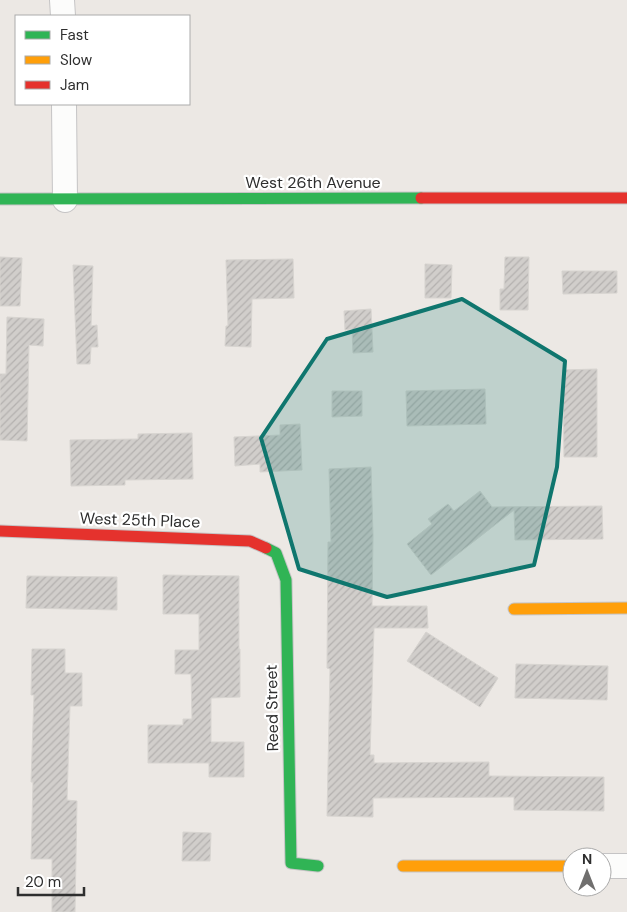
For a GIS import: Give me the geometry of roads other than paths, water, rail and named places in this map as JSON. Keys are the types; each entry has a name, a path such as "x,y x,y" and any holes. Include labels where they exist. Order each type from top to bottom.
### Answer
{"street":[{"path":"62,0 62,15"},
{"path":"64,105 65,200"},
{"name":"West 26th Avenue","path":"0,199 627,198"},
{"name":"West 25th Place","path":"0,531 250,541 276,553"},
{"name":"Reed Street","path":"276,553 286,580 291,863 318,866"},
{"path":"514,609 627,608"},
{"path":"403,866 562,866"},
{"path":"612,866 627,866"}]}
